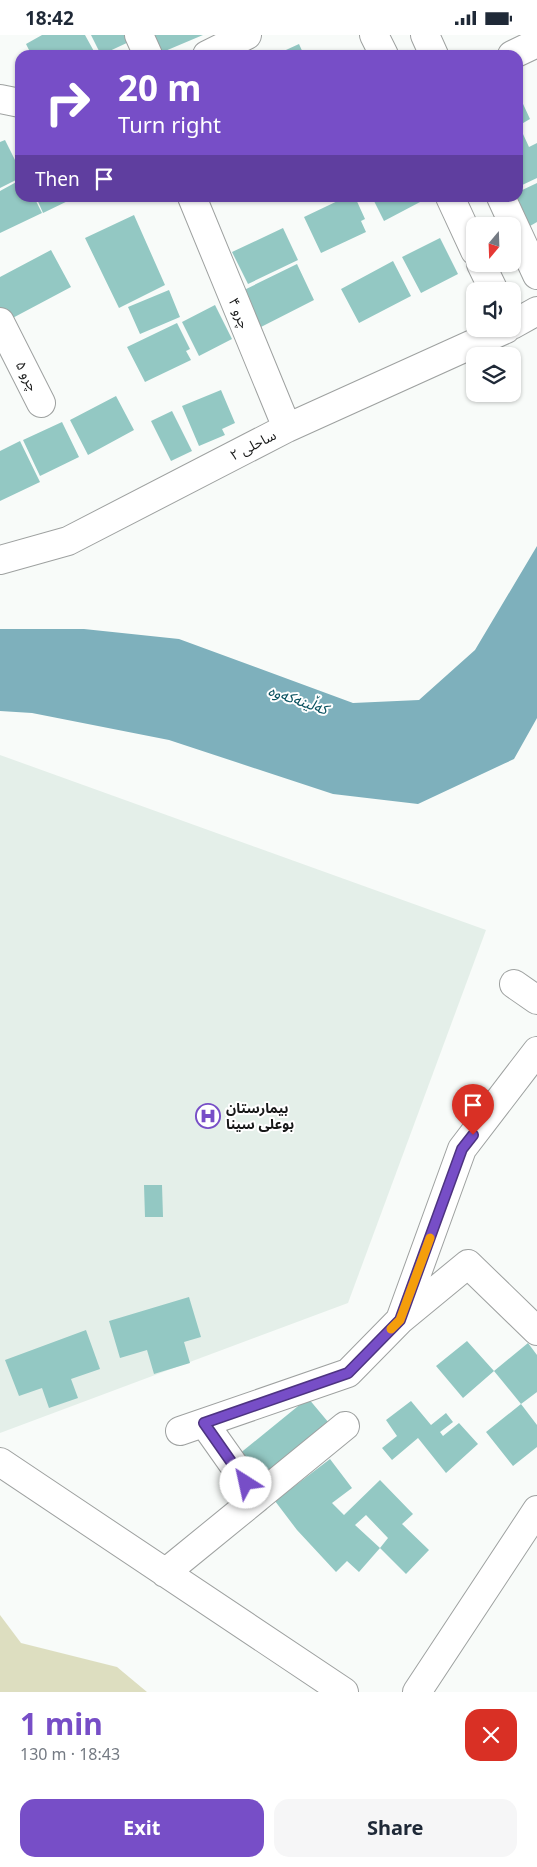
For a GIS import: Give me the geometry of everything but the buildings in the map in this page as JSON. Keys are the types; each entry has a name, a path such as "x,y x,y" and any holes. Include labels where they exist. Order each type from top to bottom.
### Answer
{"street":[{"path":"139,35 146,50"},
{"path":"217,50 247,35"},
{"path":"374,35 382,50"},
{"path":"425,35 432,50"},
{"path":"522,50 537,43"},
{"path":"0,99 15,102"},
{"name":"چرو ۴","path":"194,202 287,428"},
{"path":"452,202 466,232"},
{"path":"503,202 537,275"},
{"path":"521,320 537,311"},
{"name":"چرو ۵","path":"0,322 41,403"},
{"name":"ساحلی ۲","path":"0,560 68,541 287,428 488,337"},
{"path":"514,984 537,1000"},
{"path":"400,1320 462,1149 537,1051"},
{"path":"257,1498 192,1427 348,1373 400,1320 468,1264 537,1331"},
{"path":"165,1573 345,1426"},
{"path":"0,1462 344,1692"},
{"path":"417,1692 537,1510"}],"shaded area":[{"name":"بیمارستان بوعلی سینا","path":"0,755 486,930 348,1303 0,1433"}],"green space":[{"path":"0,1615 21,1643 117,1667 147,1692 0,1692"}],"water":[{"name":"کەڵینەکەوە","path":"537,546 537,718 514,759 418,804 333,794 169,740 32,713 0,711 0,629 84,629 179,639 353,703 419,700 475,650"}],"slow traffic":[{"path":"391,1329 400,1320 430,1238"}],"place":[{"name":"بیمارستان بوعلی سینا","path":"208,1116"}],"route":[{"path":"246,1483 204,1423 348,1373 400,1320 462,1149 473,1135"}]}
